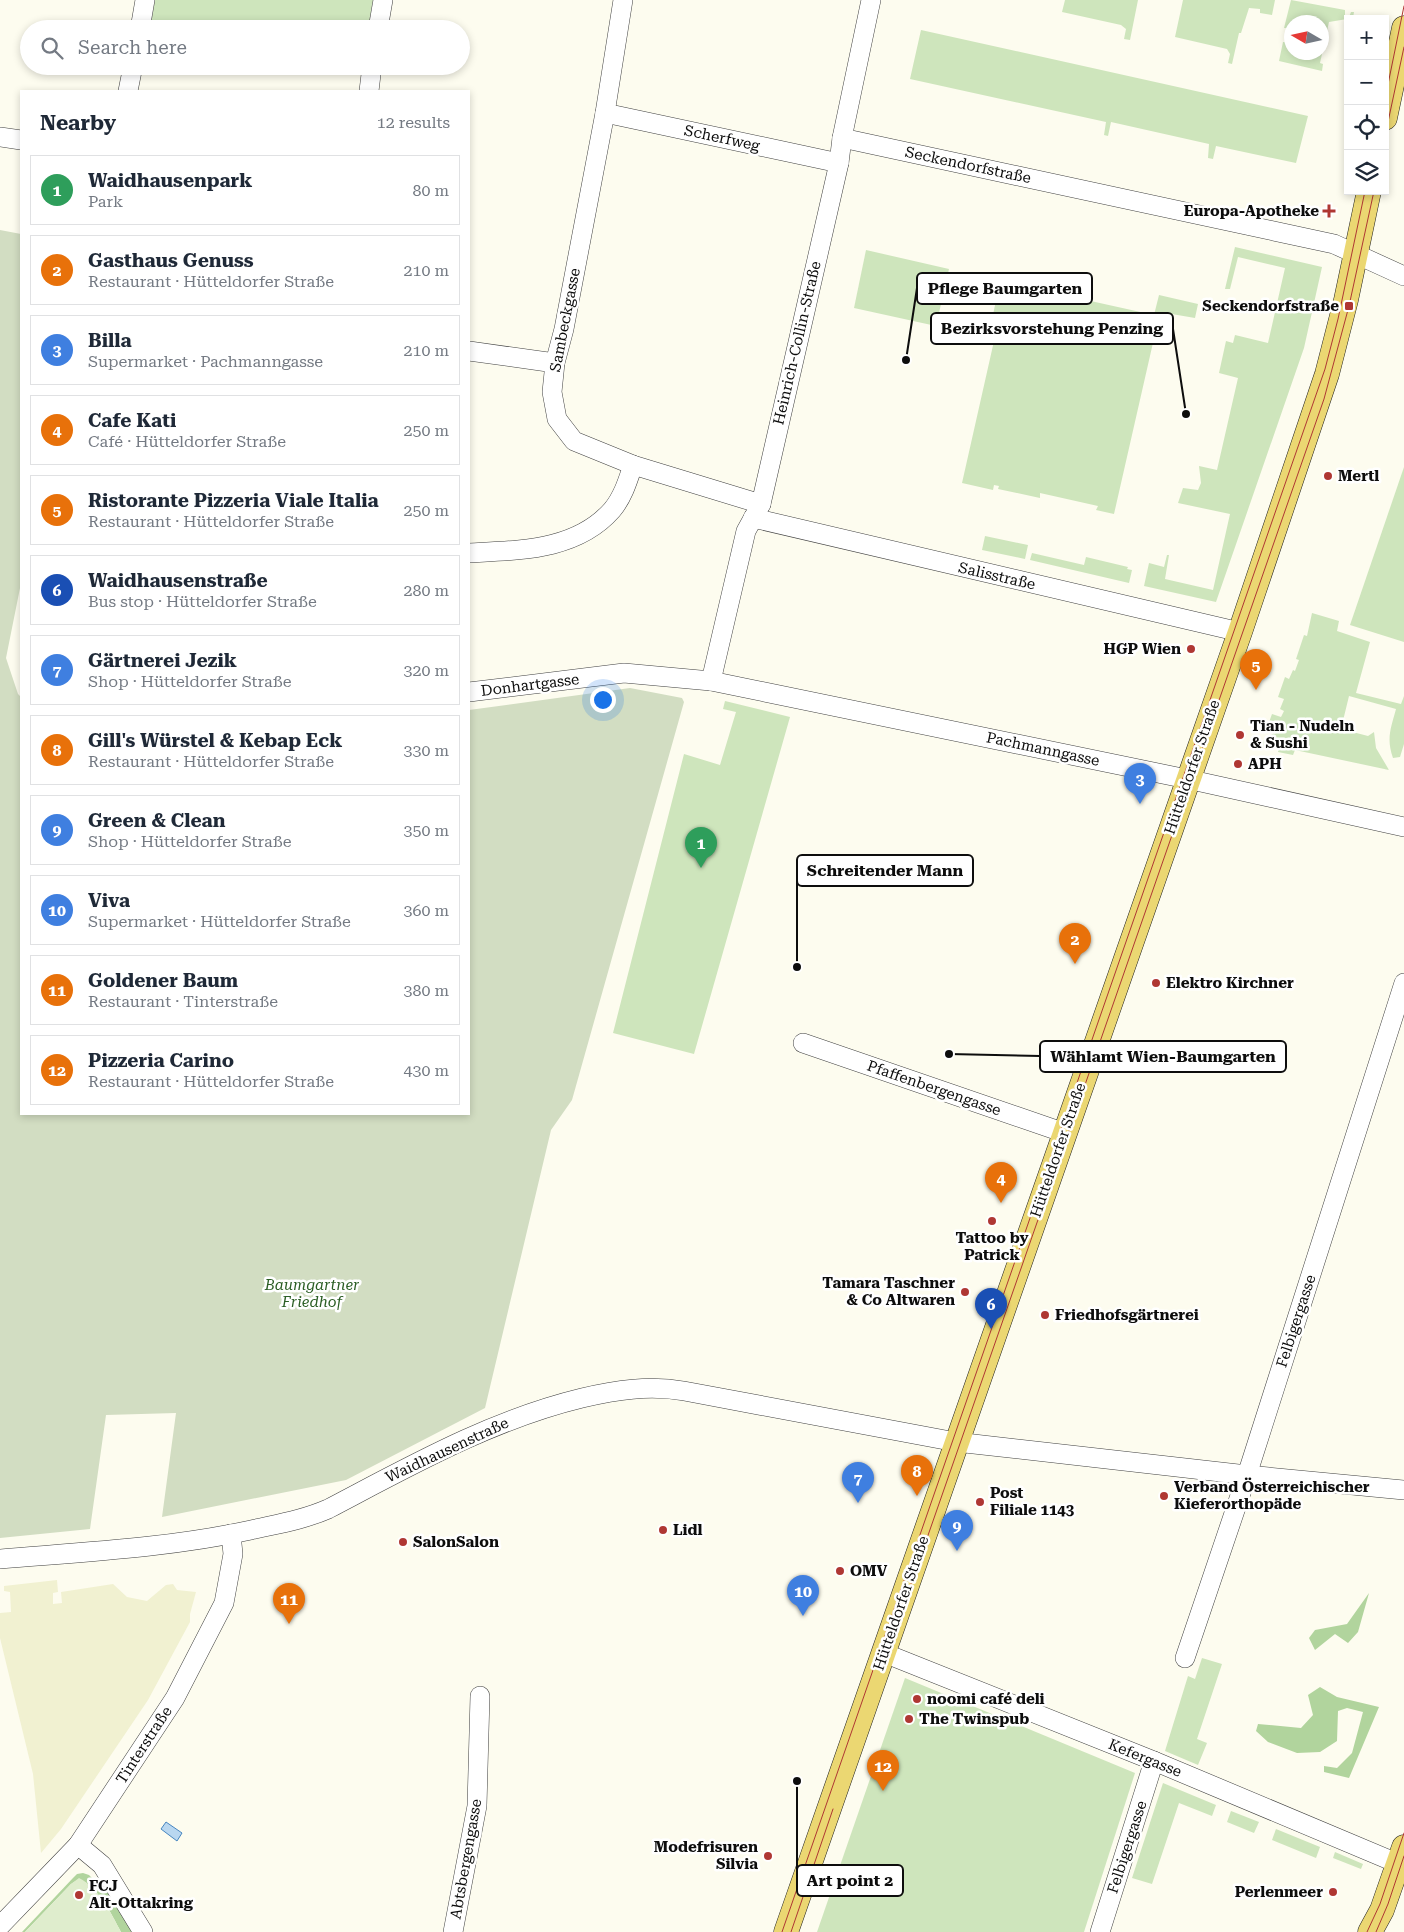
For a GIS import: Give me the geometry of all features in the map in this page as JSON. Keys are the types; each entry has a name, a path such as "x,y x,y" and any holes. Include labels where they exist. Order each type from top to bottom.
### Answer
{"main road":[{"path":"1388,105 1404,28"},
{"name":"Hütteldorfer Straße","path":"786,1932 1240,632 1327,374 1337,340 1368,195"},
{"path":"1370,1932 1382,1910 1402,1859"}],"street":[{"path":"142,20 145,0"},
{"path":"380,20 383,0"},
{"name":"Sambeckgasse","path":"623,0 605,113 564,329 555,363 552,392 557,419 574,441 757,511"},
{"name":"Heinrich-Collin-Straße","path":"711,681 746,531 757,511 838,163 871,0"},
{"path":"128,90 131,75"},
{"name":"Scherfweg","path":"605,113 838,163"},
{"path":"0,137 20,140"},
{"name":"Seckendorfstraße","path":"842,138 1334,244 1404,276"},
{"path":"470,351 555,363"},
{"path":"470,553 536,548 584,534 612,510 623,492 633,465"},
{"name":"Salisstraße","path":"757,511 1240,632"},
{"name":"Donhartgasse","path":"470,692 624,673 711,681"},
{"name":"Pachmanngasse","path":"711,681 1188,779 1404,827"},
{"name":"Felbigergasse","path":"1186,1658 1247,1475 1404,983"},
{"name":"Pfaffenbergengasse","path":"803,1043 1065,1133"},
{"name":"Waidhausenstraße","path":"0,1559 172,1544 231,1534 314,1515 463,1439 527,1414 577,1399 648,1387 684,1391 956,1442 1247,1475 1404,1490"},
{"name":"Tinterstraße","path":"0,1926 78,1845 175,1698 224,1603 233,1554 231,1534"},
{"name":"Kefergasse","path":"884,1653 1402,1859"},
{"name":"Abtsbergengasse","path":"453,1932 477,1806 480,1696"},
{"name":"Felbigergasse","path":"1100,1932 1154,1761"},
{"path":"78,1845 102,1865 143,1932"}],"green space":[{"path":"155,0 373,0 370,20 152,20"},
{"path":"1065,0 1138,0 1130,40 1124,39 1126,29 1121,25 1062,12"},
{"path":"1183,0 1275,0 1272,15 1260,13 1260,9 1249,8 1241,33 1239,33 1232,64 1228,63 1230,54 1227,49 1175,37"},
{"path":"1291,0 1345,10 1344,20 1329,22 1329,15 1287,15"},
{"path":"921,30 1308,116 1296,163 1216,146 1213,159 1208,158 1209,144 1111,122 1108,136 1104,135 1106,122 910,79"},
{"path":"1283,42 1284,60 1321,60 1320,63 1323,64 1322,71 1279,61"},
{"name":"Baumgartner Friedhof","path":"0,230 20,234 20,588 6,658 20,696 20,1115 470,1115 470,710 630,688 682,698 684,702 572,1100 551,1130 485,1408 346,1480 162,1517 176,1413 106,1415 90,1529 0,1538"},
{"path":"1235,247 1322,267 1304,348 1216,602 1144,586 1149,563 1164,567 1167,555 1169,555 1165,579 1213,590 1230,514 1178,503 1183,488 1198,490 1201,483 1199,466 1217,470 1238,378 1219,373 1226,341 1233,343 1235,335 1268,343 1285,268 1238,257 1230,289 1225,289"},
{"path":"866,250 949,269 936,326 854,308"},
{"path":"1000,281 1154,315 1159,295 1198,304 1195,318 1160,312 1114,514 1096,510 1098,506 1040,493 1040,498 998,489 999,486 994,485 993,490 962,483 994,341 988,339"},
{"path":"1404,467 1404,642 1350,625"},
{"path":"985,536 1028,545 1025,559 982,550"},
{"path":"1032,553 1084,565 1086,557 1128,567 1127,569 1132,570 1129,583 1030,560"},
{"path":"1312,613 1339,621 1337,631 1370,642 1356,693 1401,704 1404,696 1404,744 1400,757 1393,758 1390,745 1390,733 1396,709 1349,696 1341,729 1368,736 1374,732 1376,748 1389,770 1295,750 1293,755 1278,752 1279,747 1274,746 1273,750 1264,749 1262,745 1264,740 1268,741 1275,732 1268,725 1272,714 1281,717 1284,711 1280,709 1284,699 1278,697 1285,677 1289,679 1293,670 1295,671 1299,660 1296,659 1304,635 1307,636"},
{"path":"725,701 790,717 694,1054 613,1033 684,754 720,765 736,712 723,709"},
{"path":"57,1580 58,1592 53,1593 53,1604 62,1603 61,1592 113,1584 127,1597 147,1601 166,1585 173,1584 177,1590 196,1592 190,1614 190,1622 148,1700 61,1829 41,1853 33,1774 0,1638 0,1613 11,1612 10,1592 4,1591 4,1586"},
{"path":"1369,1593 1358,1632 1348,1643 1335,1634 1315,1650 1309,1638 1315,1630 1347,1624"},
{"path":"1202,1658 1222,1664 1197,1739 1207,1743 1198,1765 1165,1751 1188,1676 1195,1679"},
{"path":"905,1678 1135,1773 1084,1932 817,1932"},
{"path":"1320,1687 1337,1697 1379,1707 1349,1778 1324,1772 1324,1766 1337,1768 1352,1753 1363,1712 1347,1708 1338,1711 1337,1741 1320,1752 1297,1753 1268,1742 1256,1731 1258,1724 1301,1728 1313,1715 1308,1695"},
{"path":"1163,1783 1216,1805 1212,1816 1179,1803 1152,1884 1132,1878"},
{"path":"1231,1811 1259,1822 1254,1833 1227,1822"},
{"path":"1276,1829 1320,1847 1316,1858 1272,1840"},
{"path":"1335,1852 1363,1864 1361,1869 1333,1858"},
{"path":"77,1874 89,1875 94,1880 98,1879 132,1932 121,1932 109,1909 93,1888 79,1879 71,1884 25,1932 22,1932"},
{"name":"FCJ Alt-Ottakring","path":"79,1878 98,1894 109,1909 121,1932 25,1932 71,1884"}],"water":[{"path":"166,1822 182,1833 177,1841 161,1829"}],"tram line":[{"path":"1389,79 1404,6"},
{"path":"1389,117 1404,47"},
{"path":"782,1932 1325,369 1338,319 1364,195"},
{"path":"887,1653 1324,399 1349,306 1373,195"},
{"path":"791,1932 833,1809"},
{"path":"1367,1932 1380,1904 1404,1833"},
{"path":"1376,1932 1388,1904 1404,1856"}],"place":[{"name":"Europa-Apotheke","path":"1329,211"},
{"name":"Seckendorfstraße","path":"1349,306"},
{"name":"Pflege Baumgarten","path":"906,360"},
{"name":"Bezirksvorstehung Penzing","path":"1186,414"},
{"name":"Mertl","path":"1328,476"},
{"name":"HGP Wien","path":"1191,649"},
{"name":"Ristorante Pizzeria Viale Italia","path":"1256,690"},
{"name":"Tian - Nudeln & Sushi","path":"1240,735"},
{"name":"APH","path":"1238,764"},
{"name":"Billa","path":"1140,804"},
{"name":"Waidhausenpark","path":"701,868"},
{"name":"Gasthaus Genuss","path":"1075,964"},
{"name":"Schreitender Mann","path":"797,967"},
{"name":"Elektro Kirchner","path":"1156,983"},
{"name":"Wählamt Wien-Baumgarten","path":"949,1054"},
{"name":"Cafe Kati","path":"1001,1203"},
{"name":"Tattoo by Patrick","path":"992,1221"},
{"name":"Tamara Taschner & Co Altwaren","path":"965,1292"},
{"name":"Friedhofsgärtnerei","path":"1045,1315"},
{"name":"Waidhausenstraße","path":"991,1329"},
{"name":"Gill's Würstel & Kebap Eck","path":"917,1496"},
{"name":"Verband Österreichischer Kieferorthopäde","path":"1164,1496"},
{"name":"Post Filiale 1143","path":"980,1502"},
{"name":"Gärtnerei Jezik","path":"858,1503"},
{"name":"Lidl","path":"663,1530"},
{"name":"SalonSalon","path":"403,1542"},
{"name":"Green & Clean","path":"957,1551"},
{"name":"OMV","path":"840,1571"},
{"name":"Viva","path":"803,1616"},
{"name":"Goldener Baum","path":"289,1624"},
{"name":"noomi café deli","path":"917,1699"},
{"name":"The Twinspub","path":"909,1719"},
{"name":"Art point 2","path":"797,1781"},
{"name":"Pizzeria Carino","path":"883,1791"},
{"name":"Modefrisuren Silvia","path":"768,1856"},
{"name":"Perlenmeer","path":"1333,1892"},
{"name":"FCJ Alt-Ottakring","path":"79,1895"}]}
